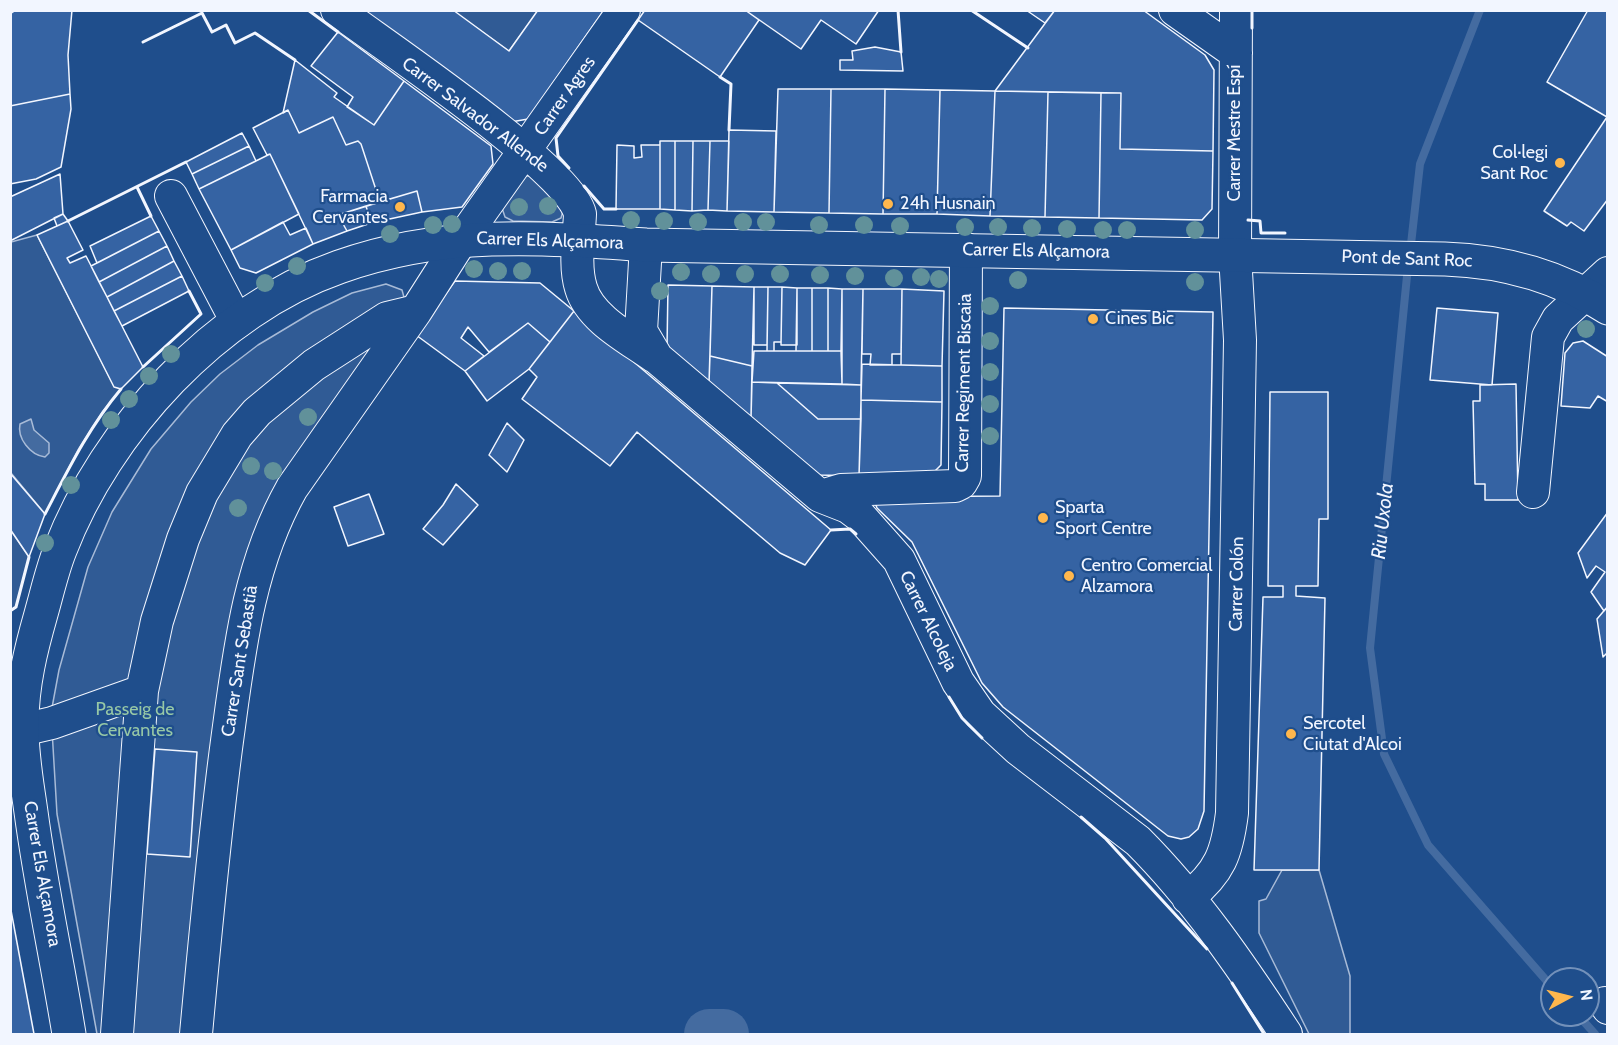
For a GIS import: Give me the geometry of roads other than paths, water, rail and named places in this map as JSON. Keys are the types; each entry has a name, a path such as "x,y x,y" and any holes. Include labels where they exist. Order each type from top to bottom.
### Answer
{"main road":[{"name":"Carrer Els Alçamora","path":"69,1035 36,852 22,730 19,663 60,549 100,471 154,397 191,360 237,322 293,288 338,267 385,254 462,239 579,240 646,245 1234,255"},
{"name":"Pont de Sant Roc","path":"1234,255 1468,260 1509,266 1594,291"}],"street":[{"name":"Carrer Salvador Allende","path":"337,10 556,177 578,204 579,240"},
{"name":"Carrer Agres","path":"462,239 526,152 624,10"},
{"path":"1175,10 1236,53"},
{"name":"Carrer Mestre Espí","path":"1234,255 1236,10"},
{"path":"171,196 237,322"},
{"name":"Carrer Sant Sebastià","path":"196,1035 211,864 240,642 254,578 277,515 292,488 416,311 462,239"},
{"name":"Carrer Alcoleja","path":"579,240 580,288 587,302 602,318 657,358 820,496 848,507 884,542 903,567 958,682 970,700 996,730 1138,841 1188,898 1286,1035"},
{"name":"Carrer Alcoleja","path":"646,245 641,331 657,358"},
{"name":"Carrer Regiment Biscaia","path":"820,496 841,490 955,486 961,483 965,476 966,249"},
{"name":"Carrer Colón","path":"1188,898 1205,884 1219,866 1229,837 1232,813 1240,340 1234,255"},
{"path":"1533,492 1548,337 1558,319 1594,291"},
{"path":"117,1035 142,691 157,621 183,539 202,493 237,435 280,390 387,318 416,311"},
{"path":"22,730 52,723 142,691"}],"waterway":[{"name":"Riu Uxola","path":"1410,253 1420,164 1480,10"},
{"name":"Riu Uxola","path":"1408,266 1370,648 1384,754 1428,845 1540,973"},
{"name":"Riu Uxola","path":"1589,1027 1595,1034"},
{"path":"709,1034 724,1034"}],"place":[{"name":"Col·legi Sant Roc","path":"1560,163"},
{"name":"24h Husnain","path":"888,204"},
{"name":"Farmacia Cervantes","path":"400,207"},
{"name":"Cines Bic","path":"1093,319"},
{"name":"Sparta Sport Centre","path":"1043,518"},
{"name":"Centro Comercial Alzamora","path":"1069,576"},
{"name":"Sercotel Ciutat d'Alcoi","path":"1291,734"}],"park label":[{"name":"Passeig de Cervantes","path":"135,720"}]}
